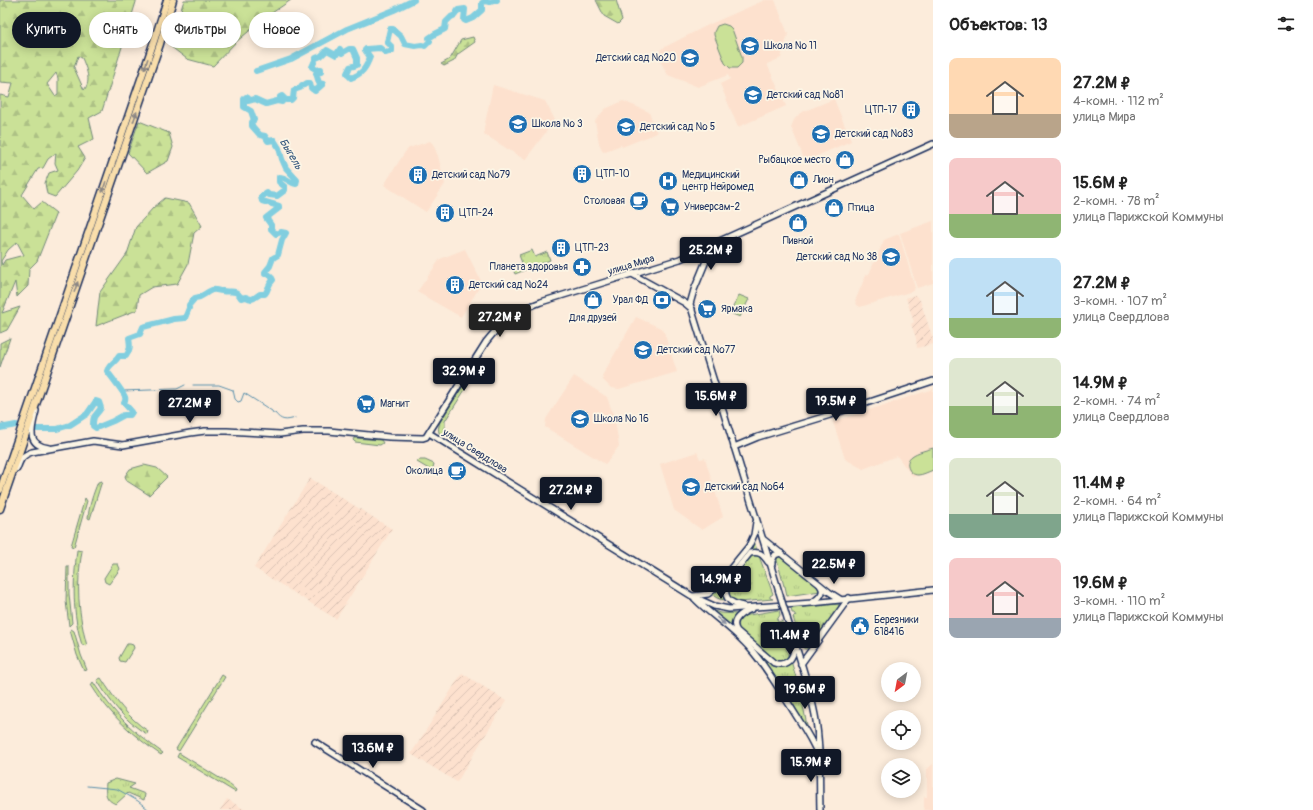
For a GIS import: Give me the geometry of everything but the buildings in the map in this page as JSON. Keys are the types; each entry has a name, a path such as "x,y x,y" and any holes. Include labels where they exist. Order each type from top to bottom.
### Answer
{"highway":[{"path":"0,490 167,0"},
{"path":"0,509 160,44 173,0"}],"main road":[{"name":"улица Мира","path":"427,435 486,342 509,317 526,307 677,261 933,144"},
{"path":"713,244 694,290 691,300 692,309 812,700 818,755 820,810"},
{"path":"632,274 685,303 692,309"},
{"path":"734,447 758,437 933,381"},
{"path":"42,388 31,431 32,437 38,445 54,448"},
{"path":"8,486 23,456 32,452 93,441 123,445 205,431 280,434 303,431 329,431 417,439 427,435"},
{"name":"улица Свердлова","path":"427,435 692,596 722,609 933,590"},
{"path":"692,596 708,594 713,590 752,541 757,519"},
{"path":"763,539 840,599"},
{"path":"750,607 738,606 729,599 726,588 729,580 750,553 761,553 773,571"},
{"path":"773,571 773,557 777,553 781,553"},
{"path":"812,602 818,598 822,592 822,587 819,583"},
{"path":"692,596 724,623 758,657 803,726 818,755"},
{"path":"801,664 849,598"},
{"path":"763,606 744,612 734,623 735,628 774,662 779,664 784,664 791,659 794,652 794,642"},
{"path":"315,742 423,810"}],"shaded area":[{"path":"765,0 775,0 788,34 781,58 767,64 786,106 738,127 720,84 730,79 728,75 698,87 668,75 660,61 659,55 661,49 708,25"},
{"name":"Школа № 3","path":"493,85 545,101 555,120 525,160 484,134"},
{"name":"Детский сад №83","path":"834,99 851,141 805,161 791,127 794,120 800,113"},
{"name":"Детский сад № 5","path":"623,101 649,112 657,133 622,147 621,145 603,152 599,143 595,121 605,109"},
{"path":"430,141 433,144 438,156 445,184 426,212 384,185 409,148"},
{"path":"933,221 933,283 917,288 900,233"},
{"name":"Детский сад № 38","path":"899,234 915,288 913,291 860,307 855,301 866,275 869,274 884,240"},
{"path":"465,249 482,283 461,317 417,292 440,259"},
{"path":"915,295 920,300 933,339 933,344 917,348 916,338 911,324 914,322 906,298"},
{"name":"Детский сад №77","path":"636,317 663,329 677,372 619,389 611,388 603,380 602,376"},
{"name":"Школа № 16","path":"574,376 607,397 615,420 619,446 605,464 545,427 546,419"},
{"path":"933,389 933,471 913,477 897,456 863,469 845,459 833,422"},
{"name":"Детский сад №64","path":"697,452 700,459 705,458 723,517 702,530 674,510 660,464"},
{"path":"310,478 392,529 336,619 254,568"},
{"path":"462,673 506,701 457,782 411,754"},
{"path":"933,764 933,810 924,810 924,797 927,797 927,769"},
{"path":"227,799 245,810 220,810"}],"green space":[{"path":"0,0 136,0 133,12 89,12 89,48 122,48 102,111 89,118 94,139 78,147 85,158 77,171 55,197 47,194 45,183 49,173 58,170 55,163 56,153 48,159 43,168 38,169 22,195 34,209 42,202 56,213 37,261 29,269 28,286 17,297 15,282 2,313 20,307 7,330 0,333 0,95 9,97 13,83 0,82","holes":["78,56 82,58 88,74 88,83 84,90 74,68","56,73 58,78 58,94 55,96 47,84","17,242 24,255 5,260 2,265 1,261 8,250"]},
{"path":"184,0 291,0 273,12 249,12 249,31 241,38 241,12 180,12"},
{"path":"596,0 616,0 622,20 618,24 604,16"},
{"path":"723,24 732,29 742,57 742,63 737,68 730,68 725,63 714,35 717,26"},
{"path":"473,37 475,42 458,54 454,61 444,66 441,64 450,59 461,40"},
{"path":"173,48 230,48 213,66 187,59"},
{"path":"139,121 169,133 173,147 168,161 147,173 128,153"},
{"path":"165,198 189,203 202,226 194,233 188,264 177,284 152,287 139,295 137,310 96,326 100,292 127,254 136,227 153,208"},
{"path":"532,250 535,257 547,252 550,260 515,274 512,267 522,263 519,255"},
{"path":"739,295 749,299 740,317 730,313"},
{"path":"10,338 0,367 0,343"},
{"path":"465,383 468,385 445,421 445,433 443,437 438,430 440,422"},
{"path":"354,438 381,440 383,443 380,445 355,442 353,440"},
{"path":"933,448 933,470 920,475 912,473 908,467 908,461 910,458 917,453"},
{"path":"420,460 425,460 434,464 432,471 417,462"},
{"path":"144,465 157,468 167,477 149,495 127,481 125,476 130,469"},
{"path":"102,481 90,519 88,518 90,504 98,482"},
{"path":"85,498 87,501 74,547 71,546"},
{"path":"754,540 757,551 753,551 727,579 725,587 728,600 715,597 712,594"},
{"path":"77,550 82,551 79,576 79,599 87,646 82,645 76,621 74,586"},
{"path":"756,554 759,556 773,594 770,598 773,599 740,602 731,600 727,589 730,582 750,556"},
{"path":"779,556 817,584 820,591 787,596 777,560"},
{"path":"113,564 118,564 120,569 109,584 105,582 104,578"},
{"path":"67,567 69,567 69,594 72,623 69,626 66,601"},
{"path":"839,604 838,609 811,647 805,649 802,647 793,617 796,616 792,613 791,608"},
{"path":"708,609 720,613 739,614 733,629"},
{"path":"779,610 780,615 777,620 778,622 782,621 783,635 789,658 784,663 775,662 736,629 738,620 743,616"},
{"path":"71,629 74,631 87,670 84,671 77,655"},
{"path":"742,637 775,665 791,661 800,690 808,731 771,672 761,658"},
{"path":"127,644 133,645 134,648 125,662 120,661 119,658"},
{"path":"222,675 225,677 179,751 176,749"},
{"path":"101,678 116,700 128,714 148,731 147,734 139,729 118,710 97,680"},
{"path":"93,682 116,713 142,737 163,753 161,755 122,724 98,696 91,685"},
{"path":"179,753 229,784 236,790 235,792 177,757"},
{"path":"116,779 135,784 129,788 145,794 144,800 128,793 116,804 112,802 106,796 106,783"}],"waterway":[{"name":"Быгель","path":"256,71 291,59 347,29 394,10 414,0"},
{"name":"Быгель","path":"37,429 57,429 70,425 87,414 96,401 99,402 101,408 93,419 93,426 96,428 124,415 130,415 132,412 124,403 124,395 107,371 119,356 126,356 128,354 130,345 129,338 140,334 143,327 174,319 185,318 189,305 195,298 200,297 212,290 235,292 241,298 246,297 252,299 260,294 265,294 273,280 271,276 265,274 265,272 270,266 273,258 278,255 282,240 286,233 281,232 276,234 271,229 271,225 266,218 279,208 279,206 262,201 261,197 267,193 269,195 277,196 285,190 285,187 279,182 279,177 296,184 297,180 286,168 279,148 274,140 268,141 265,136 260,135 252,126 252,122 254,120 251,111 244,107 244,99 246,97 248,98 248,101 255,99 266,104 277,101 282,102 280,97 282,96 286,100 291,100 293,98 294,90 307,83 310,83 311,88 315,91 323,84 319,83 316,73 321,72 321,69 317,70 312,67 316,58 321,56 327,50 336,55 340,49 342,53 349,49 353,49 357,58 357,65 350,67 347,73 351,78 361,72 367,64 370,57 365,50 366,49 380,48 386,53 392,51 392,47 387,42 390,29 393,29 401,36 405,44 425,46 430,41 429,38 445,29 446,22 455,15 458,10 465,9 464,20 466,21 473,18 482,10 482,3 485,1 490,2 497,0"},
{"path":"123,391 177,389 185,385"},
{"path":"193,385 219,385 233,390 235,399 238,402 241,401 244,393 282,419 289,420 295,418"},
{"name":"Быгель","path":"0,423 10,426"},
{"name":"Быгель","path":"0,428 16,425"},
{"path":"87,786 117,789 138,801 149,810"}],"place":[{"name":"Школа № 11","path":"750,46"},
{"name":"Детский сад №20","path":"690,58"},
{"name":"Детский сад №81","path":"753,95"},
{"name":"ЦТП-17","path":"911,110"},
{"name":"Школа № 3","path":"518,124"},
{"name":"Детский сад № 5","path":"626,127"},
{"name":"Детский сад №83","path":"821,134"},
{"name":"Рыбацкое место","path":"845,160"},
{"name":"ЦТП-10","path":"582,174"},
{"name":"Детский сад №79","path":"418,175"},
{"name":"Лион","path":"799,180"},
{"name":"Медицинский центр Нейромед","path":"668,181"},
{"name":"Столовая","path":"639,201"},
{"name":"Универсам-2","path":"670,207"},
{"name":"Птица","path":"834,208"},
{"name":"ЦТП-24","path":"445,213"},
{"name":"Пивной","path":"798,223"},
{"name":"ЦТП-23","path":"561,248"},
{"name":"Детский сад № 38","path":"891,257"},
{"name":"Планета здоровья","path":"582,267"},
{"name":"Детский сад №24","path":"455,285"},
{"name":"Для друзей","path":"593,300"},
{"name":"Урал ФД","path":"662,300"},
{"name":"Ярмака","path":"707,309"},
{"name":"Детский сад №77","path":"643,350"},
{"name":"Магнит","path":"366,404"},
{"name":"Школа № 16","path":"580,419"},
{"name":"Околица","path":"457,471"},
{"name":"Детский сад №64","path":"691,487"},
{"name":"Березники 618416","path":"860,626"}]}
